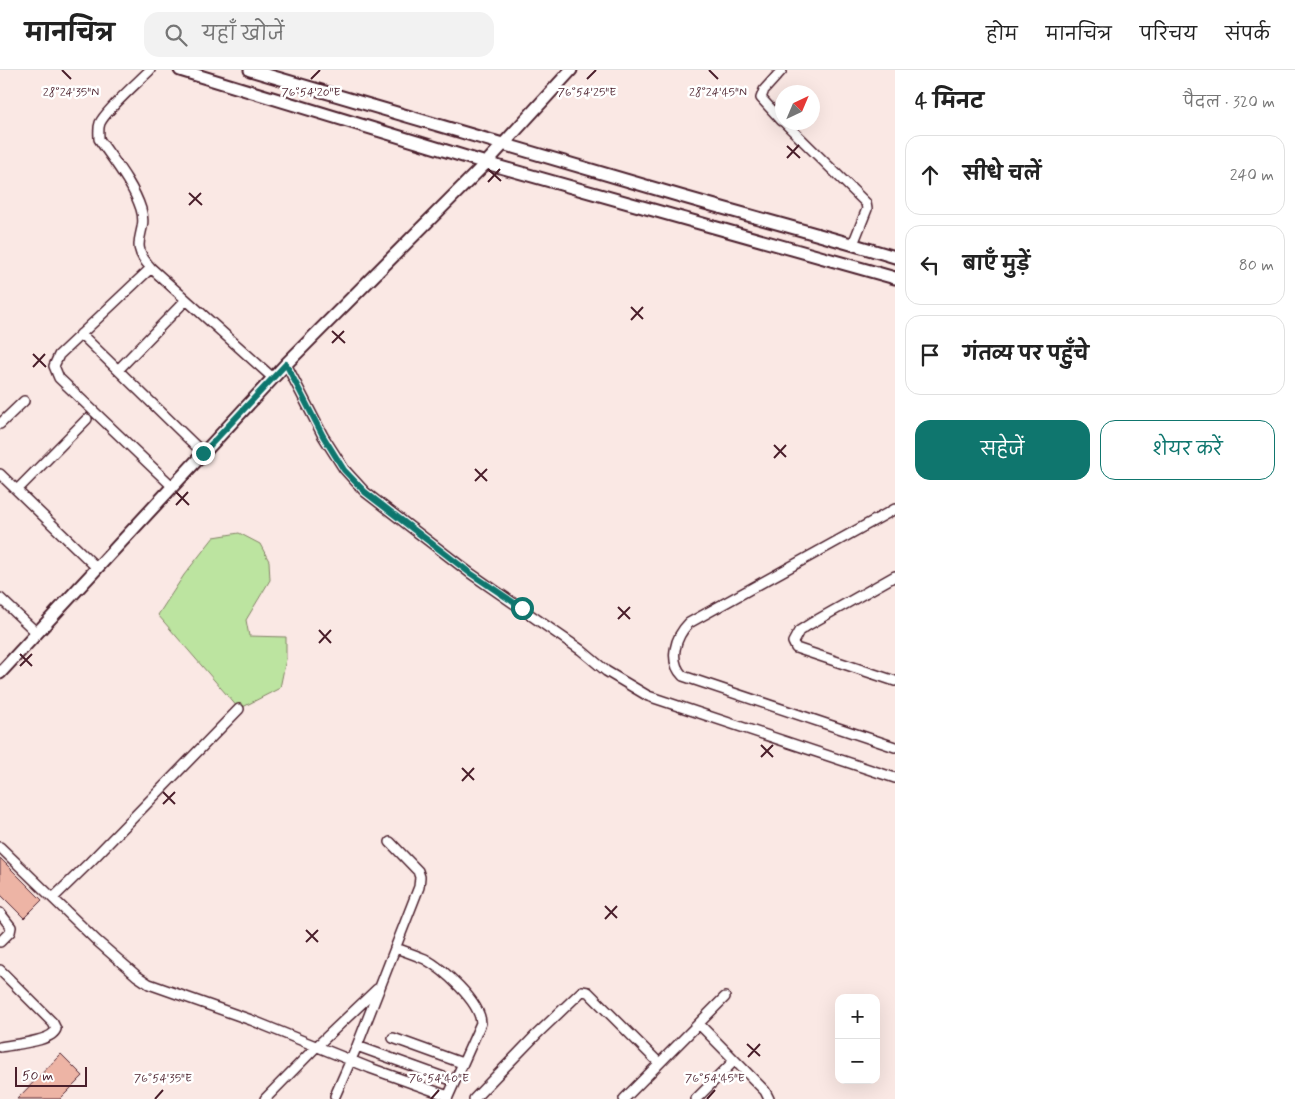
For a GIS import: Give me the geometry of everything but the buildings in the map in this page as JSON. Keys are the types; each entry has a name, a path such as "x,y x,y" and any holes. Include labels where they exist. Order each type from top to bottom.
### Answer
{"street":[{"path":"150,70 106,115 99,125 98,132 99,139 127,181 141,211 142,219 138,250 151,268 273,378"},
{"path":"180,70 486,163 895,278"},
{"path":"250,70 502,146 895,257"},
{"path":"0,673 96,567 286,364 486,163 571,70"},
{"path":"775,113 761,98 764,90 782,70"},
{"path":"791,130 866,203 867,209 853,244"},
{"path":"151,268 59,355 55,362 56,373 172,486"},
{"path":"118,370 186,300"},
{"path":"81,334 203,453"},
{"path":"286,364 323,436 344,470 365,492 470,573 581,650 606,670 648,696 895,778"},
{"path":"0,424 24,401"},
{"path":"17,490 87,419"},
{"path":"0,474 96,567"},
{"path":"895,509 690,623 679,636 674,654 677,670 683,676 895,747"},
{"path":"895,576 799,631 792,642 796,648 895,682"},
{"path":"0,598 37,632"},
{"path":"53,898 238,709"},
{"path":"335,1096 358,1046 419,887 420,877 413,866 390,842"},
{"path":"0,847 137,976 149,984 251,1020 447,1098 481,1023 480,1017 470,1000 445,973 423,959 395,948"},
{"path":"0,913 11,927 10,932 0,942"},
{"path":"0,970 53,1023 56,1029 50,1036 44,1039 0,1047"},
{"path":"265,1099 380,986"},
{"path":"474,1099 582,991 588,992 658,1063"},
{"path":"624,1099 726,997"},
{"path":"699,1024 765,1091 769,1099"},
{"path":"393,1038 462,1063"},
{"path":"358,1046 454,1081"},
{"path":"696,1099 734,1061"}],"green space":[{"path":"239,533 260,544 269,561 270,580 246,620 249,636 286,637 286,659 280,688 239,709 158,615 184,575 214,537"}],"route":[{"path":"203,453 286,364 323,436 344,470 365,492 470,573 522,608"}]}
